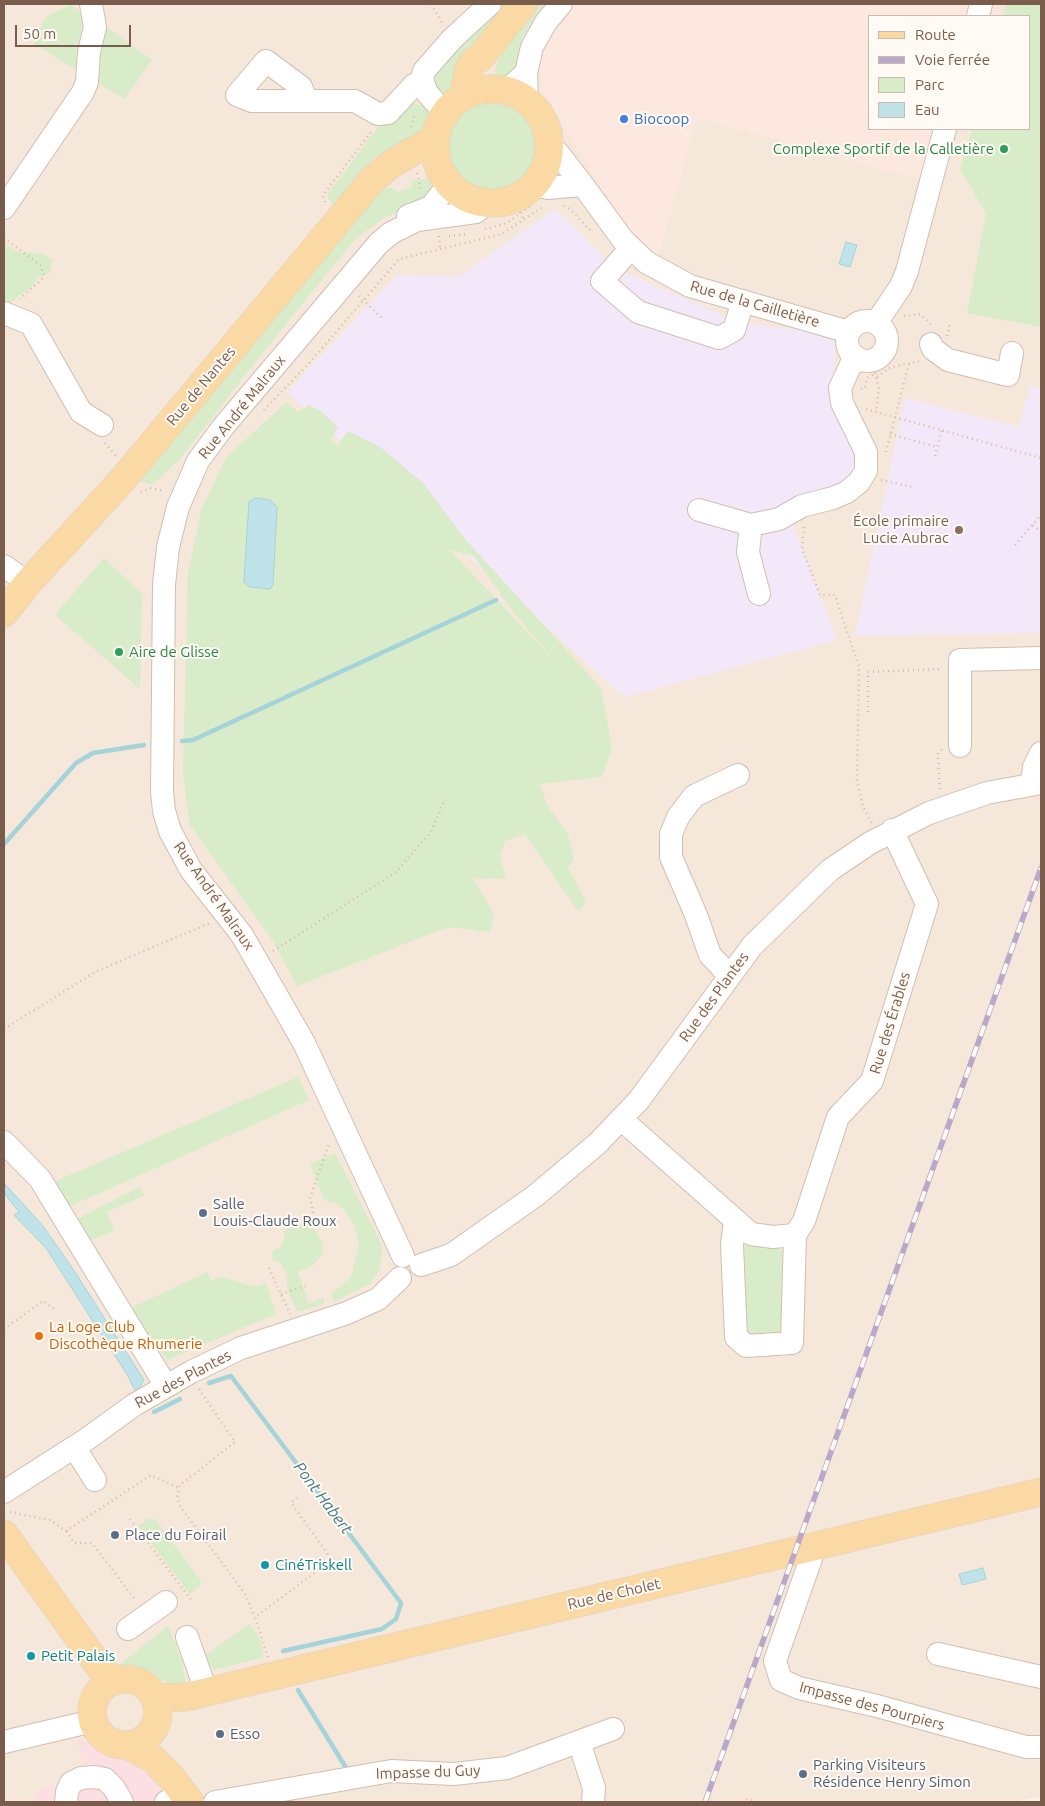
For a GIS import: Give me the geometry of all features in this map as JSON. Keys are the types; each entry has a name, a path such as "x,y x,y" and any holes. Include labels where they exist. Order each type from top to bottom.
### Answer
{"main road":[{"path":"480,58 484,77 544,122 549,146 548,160 523,204 473,200 449,184 436,149 474,62 480,58 523,4"},
{"path":"455,105 478,91 508,94"},
{"name":"Rue de Nantes","path":"6,606 124,478 374,179 399,160 436,149"},
{"name":"Rue de Cholet","path":"155,1714 196,1694 1041,1492"},
{"path":"4,1534 99,1666 106,1687"},
{"path":"4,1554 92,1677 106,1687"},
{"path":"123,1679 142,1684 155,1714 178,1794 152,1759 128,1745 119,1744 103,1736 93,1721 92,1711 106,1687 123,1679"},
{"path":"128,1745 142,1739 155,1714"}],"street":[{"path":"4,208 83,92 87,82 89,52 95,27 91,4"},
{"path":"455,105 428,93 422,80 424,71 452,39 490,4"},
{"path":"508,94 526,73 532,47 538,33 561,4"},
{"path":"306,100 355,101 378,114 388,113 414,85 422,80"},
{"path":"876,323 901,286 907,271 945,130"},
{"name":"Rue de la Cailletière","path":"549,146 558,153 622,240 646,262 690,286 849,332"},
{"path":"379,243 384,231 392,223 431,207 449,184"},
{"path":"523,204 548,188 581,185"},
{"name":"Rue André Malraux","path":"412,1260 304,1043 257,960 227,914 192,870 178,848 164,811 161,771 164,585 168,547 178,507 198,461 223,427 379,243 391,233 417,220 523,204"},
{"path":"631,248 602,281 638,312 719,338 734,330 743,302"},
{"path":"6,314 31,324 81,412 102,425"},
{"path":"699,510 751,525 779,519 802,506 847,492 859,482 866,471 866,452 842,403 840,388 864,362 864,360 874,359 885,350 886,335 876,323 861,322 849,332 848,348 864,362"},
{"path":"930,345 948,360 1008,375 1012,353"},
{"path":"751,525 748,552 759,594"},
{"path":"4,566 28,583"},
{"path":"960,746 960,660 1041,658"},
{"path":"1037,783 1034,767 1041,753"},
{"path":"730,976 710,955 696,915 671,857 671,834 678,817 694,796 738,775"},
{"name":"Rue des Plantes","path":"4,1492 74,1447 134,1405 191,1372 241,1348 347,1314 378,1299 400,1278 410,1281 419,1276 412,1260 451,1255 535,1196 597,1144 639,1100 730,976 766,931 830,870 886,834 944,808 987,793 1037,783"},
{"name":"Rue des Érables","path":"735,1221 732,1245 736,1337 746,1346 792,1343 795,1235 804,1221 838,1117 872,1081 927,904 886,834"},
{"path":"621,1119 751,1234 773,1237 795,1235"},
{"path":"4,1142 40,1178 166,1386"},
{"path":"74,1447 95,1480"},
{"name":"Impasse des Pourpiers","path":"815,1547 776,1661 781,1680 799,1688 877,1706 1026,1747 1041,1747"},
{"path":"128,1629 166,1602"},
{"path":"186,1636 196,1694"},
{"path":"938,1654 1041,1677"},
{"path":"4,1742 93,1721"},
{"name":"Impasse du Guy","path":"215,1802 391,1771 454,1774 507,1768 613,1729"},
{"path":"579,1742 594,1788 594,1802"},
{"path":"66,1802 67,1792 71,1783 81,1778 95,1777 105,1779 114,1788 122,1802"}],"path":[{"path":"335,225 323,195 376,125 378,114"},
{"path":"480,231 508,222 523,204"},
{"path":"260,414 312,360 399,259 502,234 523,204"},
{"path":"562,205 570,209 595,235"},
{"path":"431,238 473,232"},
{"path":"439,237 440,248"},
{"path":"4,238 41,266 44,277 32,290 16,301 6,314"},
{"path":"345,284 384,320"},
{"path":"877,376 889,368 909,364 930,345 930,324 920,314 902,317"},
{"path":"864,362 877,376 879,390 876,411"},
{"path":"884,461 909,364"},
{"path":"862,408 1041,458"},
{"path":"935,456 942,430"},
{"path":"890,434 938,447"},
{"path":"878,486 879,479 913,487"},
{"path":"802,506 805,514 802,549 820,595 836,595 859,667 857,782 863,807 886,834"},
{"path":"1015,545 1041,515"},
{"path":"1033,525 1041,532"},
{"path":"868,712 868,672 959,669"},
{"path":"944,808 940,792 938,754 944,747 960,746"},
{"path":"257,960 396,872 431,832 444,801"},
{"path":"4,1029 97,970 227,914"},
{"path":"313,1213 310,1198 329,1144"},
{"path":"269,1268 292,1319"},
{"path":"281,1294 306,1286"},
{"path":"4,1328 43,1301 56,1310"},
{"path":"191,1372 201,1395 235,1442 180,1485 177,1498 180,1506 246,1594 265,1643 272,1676"},
{"path":"66,1531 151,1475 179,1488"},
{"path":"255,1617 332,1560 291,1503 297,1498"},
{"path":"4,1511 50,1520 66,1531 74,1543 92,1543 147,1615"},
{"path":"130,1519 192,1601"},
{"path":"746,1799 756,1802"}],"shaded area":[{"path":"4,4 1041,4 1041,1797 1016,1802 4,1802"},
{"path":"571,4 970,4 967,15 868,15 868,130 936,130 922,180 697,118 658,258 639,244 601,187 546,95 537,53"},
{"path":"555,209 615,268 740,323 835,334 834,396 862,454 856,474 823,494 784,502 837,640 624,697 287,392 397,275 460,276"},
{"name":"École primaire Lucie Aubrac","path":"1031,385 1041,388 1041,633 855,636 905,398 1019,427"},
{"path":"77,1738 145,1770 171,1802 35,1802 35,1793 85,1771"}],"green space":[{"path":"502,4 513,4 452,97 436,94 432,75"},
{"path":"536,4 543,4 522,38 518,56 518,71 505,80 498,79 495,69 508,37"},
{"name":"Complexe Sportif de la Calletière","path":"1007,4 1041,4 1041,327 967,313 986,213 960,169 972,130 1030,130 1030,15 1003,15"},
{"path":"70,5 82,13 83,21 76,54 78,71 33,43 46,17"},
{"path":"105,26 152,60 124,99 94,80"},
{"path":"493,99 512,102 528,113 539,129 542,148 539,167 528,183 512,194 493,197 474,194 458,183 447,167 444,148 447,129 458,113 474,102"},
{"path":"413,103 427,107 432,124 421,138 392,155 375,157 363,169 335,211 327,195 382,122"},
{"path":"430,178 433,184 431,193 416,206 386,217 356,238 260,356 181,458 153,484 135,481 378,187 392,188 398,192 412,187 411,181"},
{"path":"4,244 18,252 41,253 53,260 50,273 38,277 33,285 6,307 4,306"},
{"path":"286,402 298,412 309,405 319,410 338,427 331,440 337,446 348,431 380,447 423,483 464,538 601,688 612,748 602,777 540,784 547,805 568,834 574,860 568,867 586,902 578,911 525,834 505,841 500,856 506,879 473,878 494,914 490,932 448,927 297,986 273,941 189,824 183,772 188,573 201,510 226,458","holes":["450,550 474,556 513,612 561,668"]},
{"name":"Aire de Glisse","path":"104,558 142,594 140,689 55,615"},
{"path":"298,1077 309,1100 66,1208 51,1183"},
{"path":"335,1153 381,1243 382,1253 380,1269 370,1284 334,1302 331,1294 351,1277 359,1244 354,1225 344,1209 336,1203 324,1200 310,1164"},
{"path":"139,1187 145,1195 107,1212 114,1231 87,1240 76,1222 79,1218"},
{"path":"299,1224 305,1224 315,1230 323,1244 322,1255 313,1265 298,1272 309,1304 324,1297 324,1304 297,1312 287,1288 287,1276 281,1264 272,1259 273,1251 281,1247 285,1236 283,1231"},
{"path":"773,1244 778,1246 782,1253 786,1329 783,1334 747,1340 739,1251 746,1245"},
{"path":"207,1272 211,1281 221,1276 255,1287 266,1283 276,1314 167,1360 131,1308"},
{"path":"148,1519 155,1519 201,1581 200,1586 190,1594 138,1526"},
{"path":"250,1624 261,1641 264,1657 214,1670 204,1656"},
{"path":"168,1626 182,1661 186,1686 155,1679 119,1665"}],"water":[{"path":"846,242 857,245 850,267 839,264"},
{"path":"255,498 270,500 277,507 273,585 270,589 250,587 244,582 249,502"},
{"path":"4,1183 43,1226 73,1269 144,1380 140,1387 142,1392 137,1395 128,1376 46,1248 14,1215 19,1212 4,1193"},
{"path":"983,1568 986,1579 962,1585 959,1574"}],"waterway":[{"path":"182,741 193,740 496,600"},
{"path":"4,844 76,763 93,753 144,745"},
{"name":"Pont Habert","path":"209,1383 231,1376 401,1603 396,1619 382,1629 283,1651"},
{"name":"Pont Habert","path":"154,1412 180,1399"},
{"path":"298,1690 348,1771"}],"railway":[{"path":"705,1802 1041,868"}],"place":[{"name":"Biocoop","path":"624,119"},
{"name":"Complexe Sportif de la Calletière","path":"1004,149"},
{"name":"École primaire Lucie Aubrac","path":"959,530"},
{"name":"Aire de Glisse","path":"119,652"},
{"name":"Salle Louis-Claude Roux","path":"203,1213"},
{"name":"La Loge Club Discothèque Rhumerie","path":"39,1336"},
{"name":"Place du Foirail","path":"115,1535"},
{"name":"CinéTriskell","path":"265,1565"},
{"name":"Petit Palais","path":"31,1656"},
{"name":"Esso","path":"220,1734"},
{"name":"Parking Visiteurs Résidence Henry Simon","path":"803,1774"}]}
